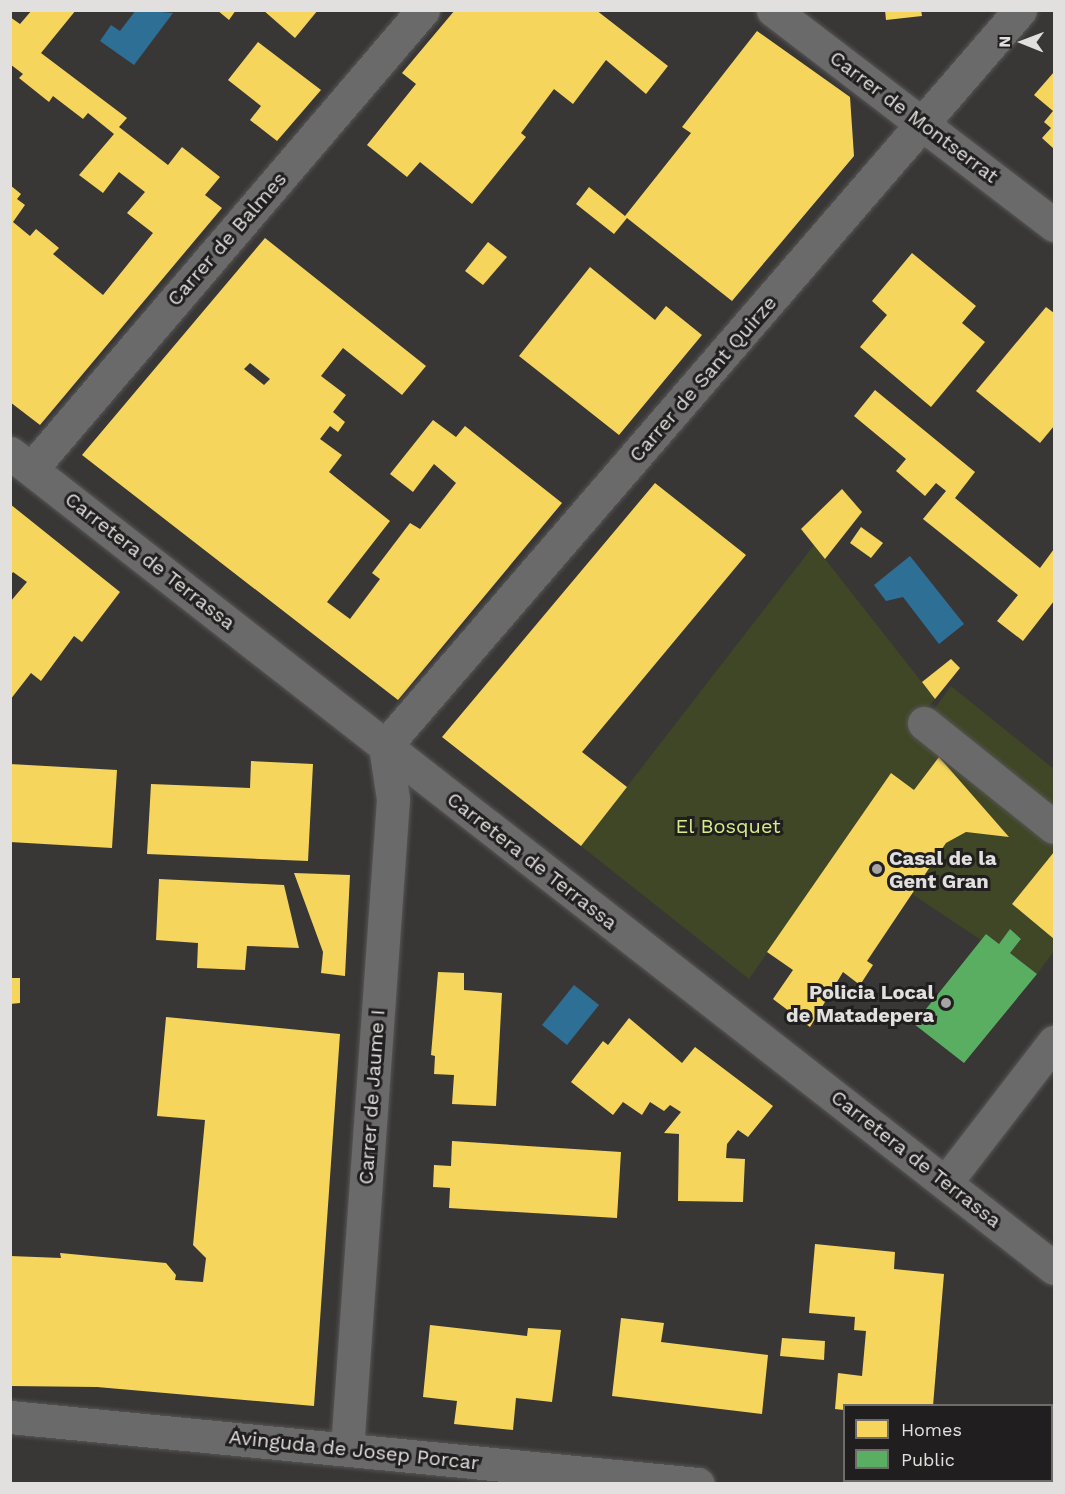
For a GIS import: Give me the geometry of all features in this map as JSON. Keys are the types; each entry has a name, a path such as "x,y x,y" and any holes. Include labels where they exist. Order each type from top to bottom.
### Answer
{"street":[{"name":"Carrer de Balmes","path":"21,460 423,10"},
{"name":"Carrer de Montserrat","path":"773,10 1054,225"},
{"name":"Carrer de Sant Quirze","path":"385,746 924,125 1020,10"},
{"name":"Carretera de Terrassa","path":"21,460 1054,1268"},
{"path":"924,723 1054,827"},
{"name":"Carrer de Jaume I","path":"347,1449 393,799 385,746"},
{"path":"946,1182 1054,1042"},
{"name":"Avinguda de Josep Porcar","path":"10,1417 698,1484"}],"green space":[{"name":"El Bosquet","path":"814,545 935,699 923,713 1054,818 1054,852 1012,904 1054,939 1054,951 1037,974 1010,953 1021,939 1010,930 999,944 986,934 981,940 912,894 946,843 966,832 1008,836 939,757 914,790 891,773 749,979 581,846"},
{"path":"951,686 1054,769 1054,816 930,715"}],"water":[{"path":"136,10 173,13 134,65 100,41 111,25 120,31"},
{"path":"910,556 964,624 939,644 903,597 886,601 874,585"},
{"path":"574,985 599,1005 567,1045 542,1025"}],"building: Homes":[{"path":"32,10 76,10 41,53 127,118 119,127 168,165 182,147 220,177 205,195 222,208 40,425 10,402 10,185 21,194 17,199 25,205 13,222 30,236 36,229 59,248 53,254 103,295 153,233 127,213 145,192 119,172 103,193 79,175 114,134 88,113 83,119 53,96 49,102 19,78 23,74 10,64 10,17 20,24"},
{"path":"217,10 236,10 229,20"},
{"path":"263,10 318,10 295,38"},
{"path":"455,10 596,10 668,66 646,94 606,60 573,104 554,89 521,133 526,137 472,204 420,162 407,177 367,145 416,84 402,73"},
{"path":"885,10 921,10 922,16 886,20"},
{"path":"757,31 850,97 854,156 732,301 627,218 614,234 576,204 589,187 625,216 691,133 682,127"},
{"path":"258,42 321,90 277,141 250,120 261,106 228,80"},
{"path":"1054,72 1054,149 1042,138 1051,128 1044,122 1053,111 1034,95"},
{"path":"265,238 426,366 402,395 343,348 321,376 346,395 333,412 345,422 338,432 330,426 320,439 342,455 329,472 390,521 327,602 350,619 380,579 372,573 410,523 420,529 456,483 434,464 413,492 390,474 433,420 456,437 465,426 562,503 398,700 82,455","holes":["250,363 270,379 264,385 244,369"]},
{"path":"488,242 507,257 483,285 465,271"},
{"path":"912,253 976,306 962,323 985,342 931,407 860,347 887,315 872,301"},
{"path":"590,267 655,320 666,306 702,335 619,435 519,356"},
{"path":"1046,307 1054,313 1054,426 1040,443 976,391"},
{"path":"875,390 975,472 955,498 1040,568 1054,549 1054,601 1023,641 997,621 1018,595 923,519 946,491 936,483 925,496 896,471 906,459 854,416"},
{"path":"655,483 746,555 582,752 627,787 581,846 442,737"},
{"path":"842,489 862,512 825,559 801,529"},
{"path":"10,504 120,592 82,642 74,636 41,681 31,673 10,700 10,602 27,582 13,572 10,576"},
{"path":"861,527 883,543 871,558 850,543"},
{"path":"951,659 960,668 935,699 922,682"},
{"name":"Casal de la Gent Gran","path":"939,757 1009,837 966,832 946,843 867,961 873,965 860,985 843,972 810,1027 773,999 793,970 767,952 891,773 914,790"},
{"path":"251,761 313,764 308,861 147,854 151,784 250,788"},
{"path":"10,764 117,770 112,848 10,842"},
{"path":"1054,852 1054,939 1012,904"},
{"path":"294,873 350,875 345,976 321,973 323,952"},
{"path":"159,879 284,885 299,948 247,946 245,970 197,968 198,943 156,940"},
{"path":"438,972 464,973 464,990 502,993 496,1106 452,1104 454,1075 434,1074 435,1056 431,1055"},
{"path":"10,978 20,978 20,1003 10,1004"},
{"path":"166,1017 340,1034 314,1406 97,1387 10,1386 10,1256 61,1258 60,1253 166,1263 176,1275 175,1280 203,1282 206,1258 193,1245 205,1120 157,1116"},
{"path":"629,1018 682,1063 695,1047 773,1106 748,1137 738,1130 727,1144 726,1158 745,1159 743,1202 678,1201 679,1134 664,1133 681,1112 670,1105 664,1111 650,1102 642,1115 623,1102 613,1115 571,1082 603,1041 608,1045"},
{"path":"452,1141 621,1152 617,1218 449,1208 450,1188 433,1187 434,1165 451,1166"},
{"path":"815,1244 895,1252 894,1269 944,1274 933,1404 843,1404 843,1410 835,1409 838,1373 862,1376 866,1331 854,1330 855,1317 809,1313"},
{"path":"621,1318 664,1323 661,1342 768,1355 762,1414 612,1396"},
{"path":"430,1325 527,1336 528,1328 561,1330 552,1402 516,1398 513,1430 454,1424 457,1401 423,1397"},
{"path":"782,1338 825,1341 824,1360 780,1356"}],"building: Public":[{"path":"1010,929 1021,939 1010,953 1037,974 964,1063 914,1024 986,934 999,944"}],"place":[{"name":"Casal de la Gent Gran","path":"877,869"},
{"name":"Policia Local de Matadepera","path":"946,1003"}]}
